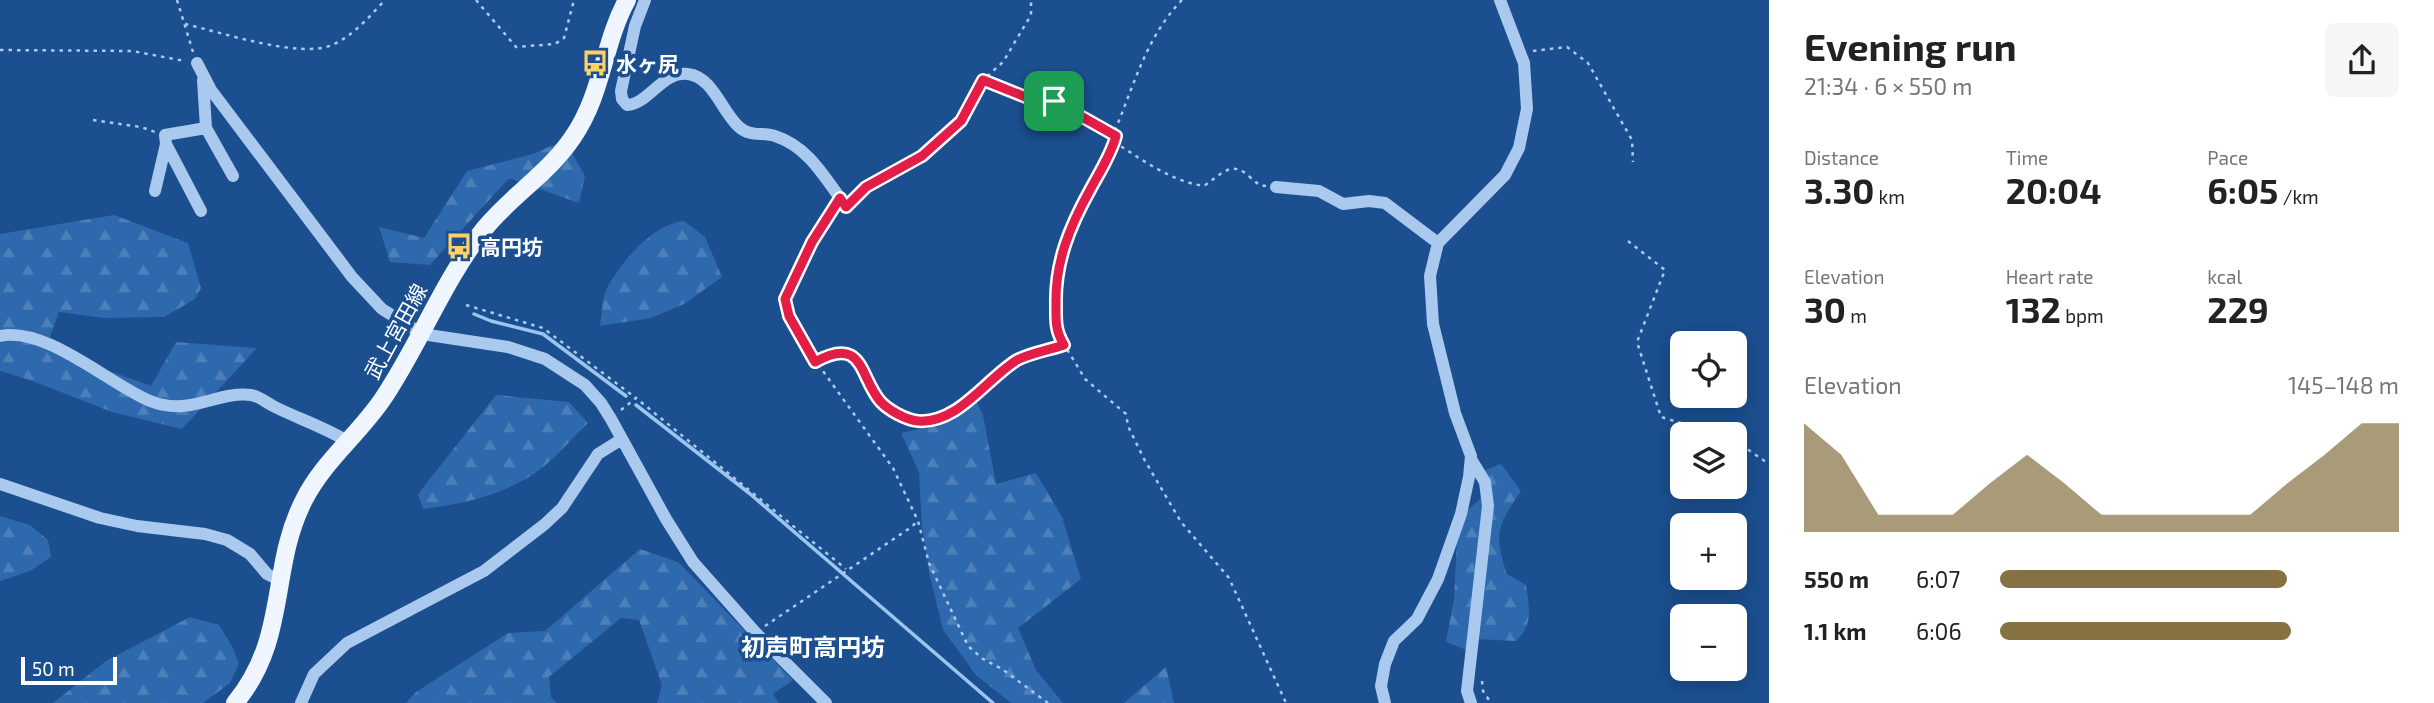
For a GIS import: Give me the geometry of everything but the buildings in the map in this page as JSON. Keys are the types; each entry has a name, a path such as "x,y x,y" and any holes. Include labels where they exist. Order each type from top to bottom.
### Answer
{"main road":[{"name":"武上宮田線","path":"235,703 251,683 267,648 290,538 304,500 347,441 382,400 422,334 457,267 475,241 502,210 553,164 581,126 596,94 627,0"}],"street":[{"path":"645,0 635,26 621,91 622,99 627,105 634,104 667,80 686,73 701,79 740,128 754,135 774,136 809,155 840,198"},
{"path":"1471,703 1467,691 1488,506 1485,482 1471,459 1455,413 1433,324 1430,276 1438,243 1505,175 1519,148 1527,108 1524,63 1500,0"},
{"path":"200,68 211,90 352,276 382,309 422,334 508,347 545,359 585,385 611,419 693,562 755,632 826,703"},
{"path":"200,68 206,128 233,176"},
{"path":"165,139 206,128"},
{"path":"155,191 165,139"},
{"path":"165,139 201,211"},
{"path":"1276,187 1319,191 1343,204 1350,201 1385,203 1438,243"},
{"path":"0,336 7,334 38,339 91,366 136,394 160,404 195,406 222,398 254,395 347,441"},
{"path":"301,703 314,674 347,643 484,571 562,508 598,454 622,439"},
{"path":"1385,703 1381,686 1385,664 1394,641 1417,619 1438,579 1461,514 1471,459"},
{"path":"0,484 100,518 137,526 205,534 227,540 250,554 267,574 281,581"}],"path":[{"path":"177,0 200,68"},
{"path":"184,23 290,48 320,49 334,45 352,33 385,0"},
{"path":"476,0 516,47 555,44 564,38 574,0"},
{"path":"1031,0 1031,15 1003,62 983,80 961,121 922,156 866,187 846,207 840,198 812,242 785,299 789,316 815,362 893,468 918,521 929,563 968,646 1048,703"},
{"path":"1182,0 1170,12 1149,43 1116,128 1114,142 1060,254 1056,279 1056,331 1085,379 1126,414 1128,426 1144,458 1181,522 1229,578 1286,703"},
{"path":"1519,52 1567,47 1588,63 1632,139 1633,162"},
{"path":"0,50 132,51 200,68"},
{"path":"983,80 1028,98 1054,101 1116,136"},
{"path":"93,120 141,127 165,139"},
{"path":"1114,142 1186,183 1204,186 1231,168 1242,169 1259,185 1276,187"},
{"path":"1628,241 1665,270 1637,342 1661,417 1678,422"},
{"path":"466,305 543,328 636,398 845,570"},
{"path":"815,362 839,354 850,355 861,365 880,401 899,415 916,421 926,421 953,412 1020,359 1064,345"},
{"path":"611,419 636,398"},
{"path":"1747,449 1769,464"},
{"path":"755,632 918,521"}],"green space":[{"path":"556,144 571,151 585,176 579,203 509,178 430,265 390,262 379,227 424,238 467,171 533,154"},
{"path":"114,215 188,243 201,288 195,299 164,317 104,318 59,312 46,348 151,386 176,342 257,348 182,429 112,412 0,371 0,234"},
{"path":"684,221 705,237 722,277 684,304 651,318 600,326 605,292 629,256 661,229"},
{"path":"496,395 569,402 588,423 549,462 522,481 474,499 423,509 418,494"},
{"path":"976,401 983,415 996,484 1036,473 1062,517 1081,579 1018,628 1036,670 1063,703 1011,703 977,676 943,630 922,527 919,472 901,433 942,424"},
{"path":"1501,464 1521,491 1503,521 1500,549 1507,574 1526,585 1528,622 1516,641 1476,639 1474,653 1446,642 1454,599 1458,518 1484,496 1475,474"},
{"path":"0,516 30,525 48,540 51,557 30,571 0,581"},
{"path":"640,549 678,562 793,680 773,694 779,703 657,703 662,685 639,620 621,618 549,677 551,697 557,703 406,703 416,692 508,633 545,631"},
{"path":"190,617 219,625 239,664 230,683 203,703 53,703 106,661"},
{"path":"1166,667 1174,703 1124,703 1126,701"}],"waterway":[{"path":"474,314 543,334 626,396"},
{"path":"636,405 749,493 993,703"}],"place":[{"name":"水ヶ尻","path":"595,63"},
{"name":"高円坊","path":"459,246"}],"district":[{"name":"初声町高円坊","path":"813,646"}],"route":[{"path":"983,80 1028,98 1054,101 1116,136 1060,254 1055,298 1056,331 1064,345 1020,359 953,412 935,420 916,421 899,415 880,401 861,365 850,355 824,357 815,362 789,316 785,299 812,242 840,198 846,207 866,187 922,156 961,121 983,80"}]}
